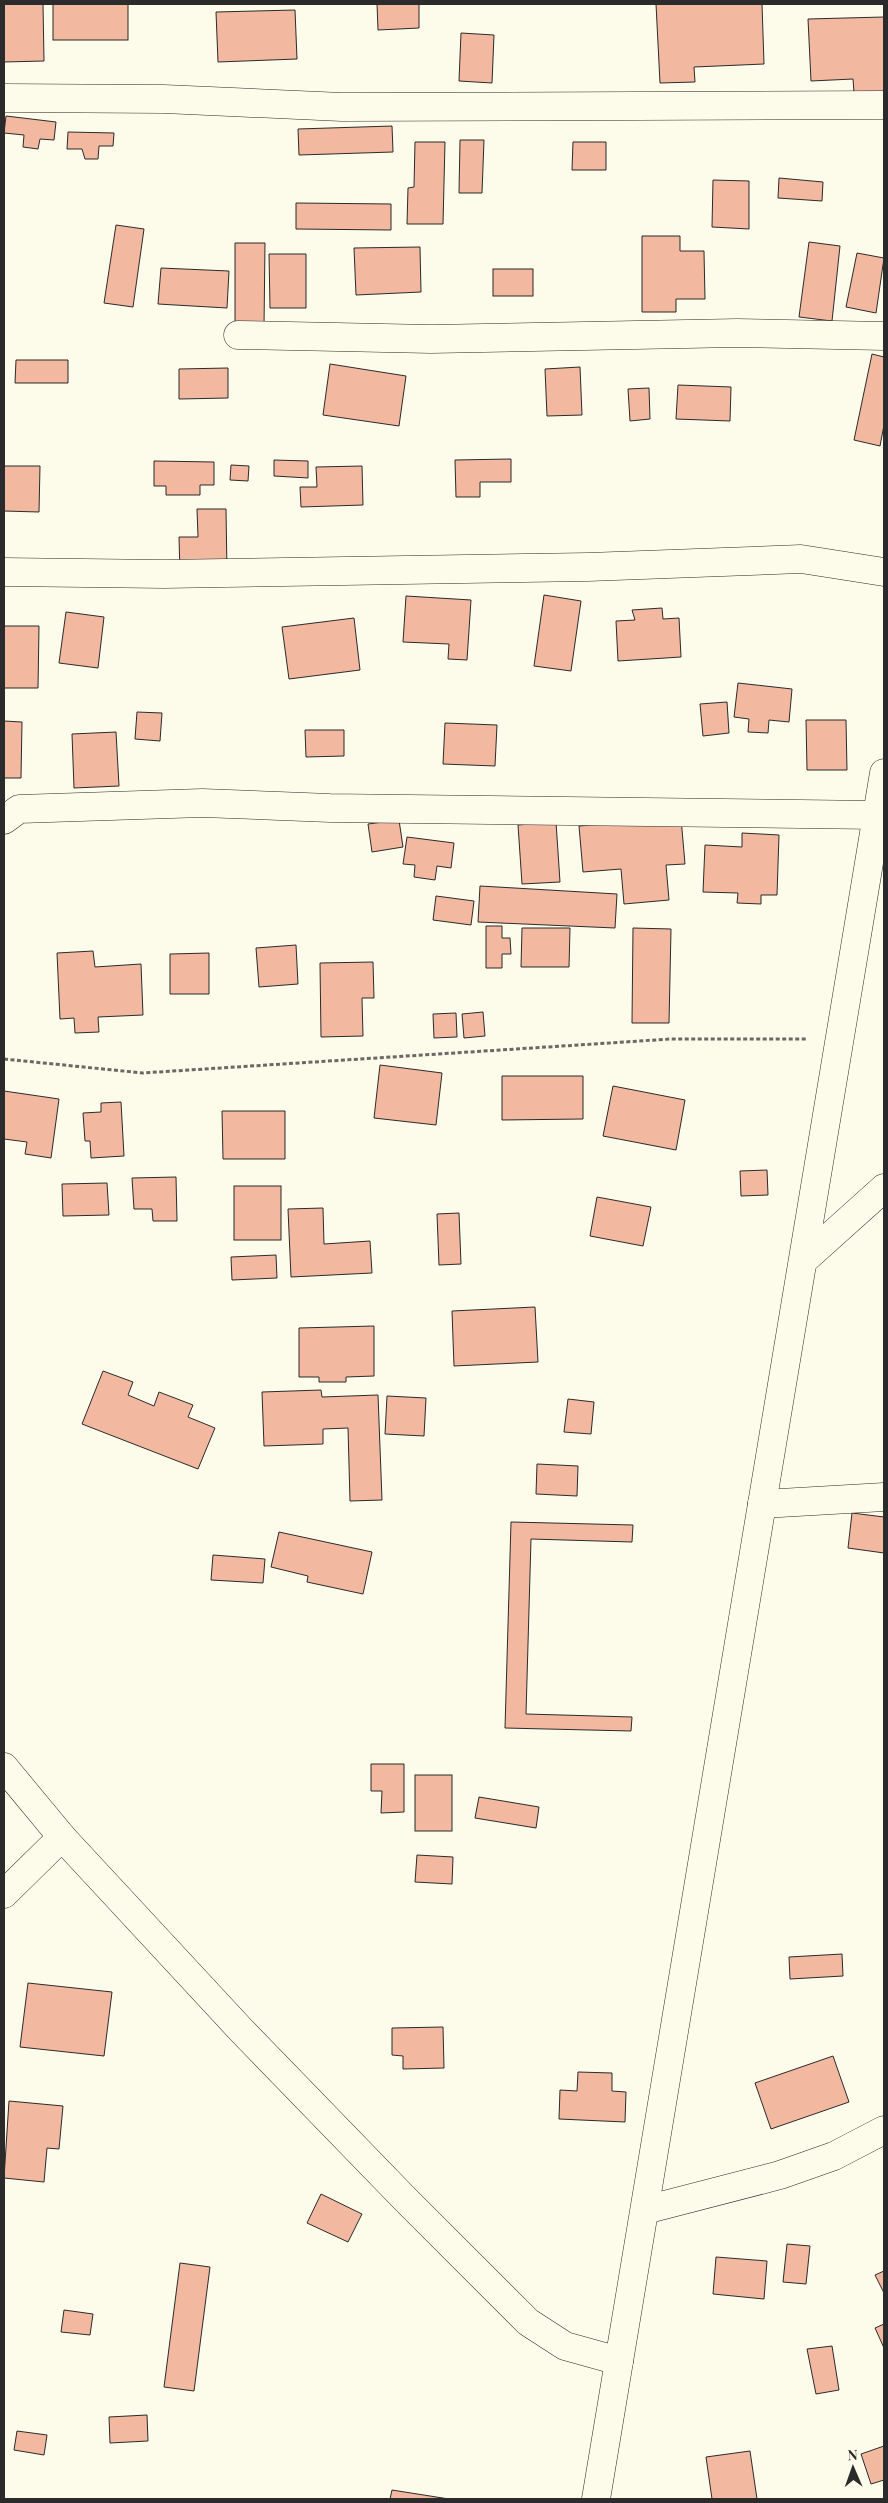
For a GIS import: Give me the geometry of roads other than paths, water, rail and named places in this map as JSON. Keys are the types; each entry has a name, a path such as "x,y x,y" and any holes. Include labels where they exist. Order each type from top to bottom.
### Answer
{"street":[{"path":"4,98 164,99 342,107 884,104"},
{"path":"238,335 432,339 717,334 884,336"},
{"path":"4,572 164,574 519,568 801,559 884,572"},
{"path":"596,2499 762,1504 842,1039 884,773"},
{"path":"4,820 19,809 202,803 330,808 876,815"},
{"path":"805,1259 884,1188"},
{"path":"762,1504 884,1497"},
{"path":"4,1767 62,1837 242,2030 406,2200 528,2322 565,2346 620,2361"},
{"path":"4,1894 62,1837"},
{"path":"645,2210 780,2175 834,2156 884,2130"}]}
